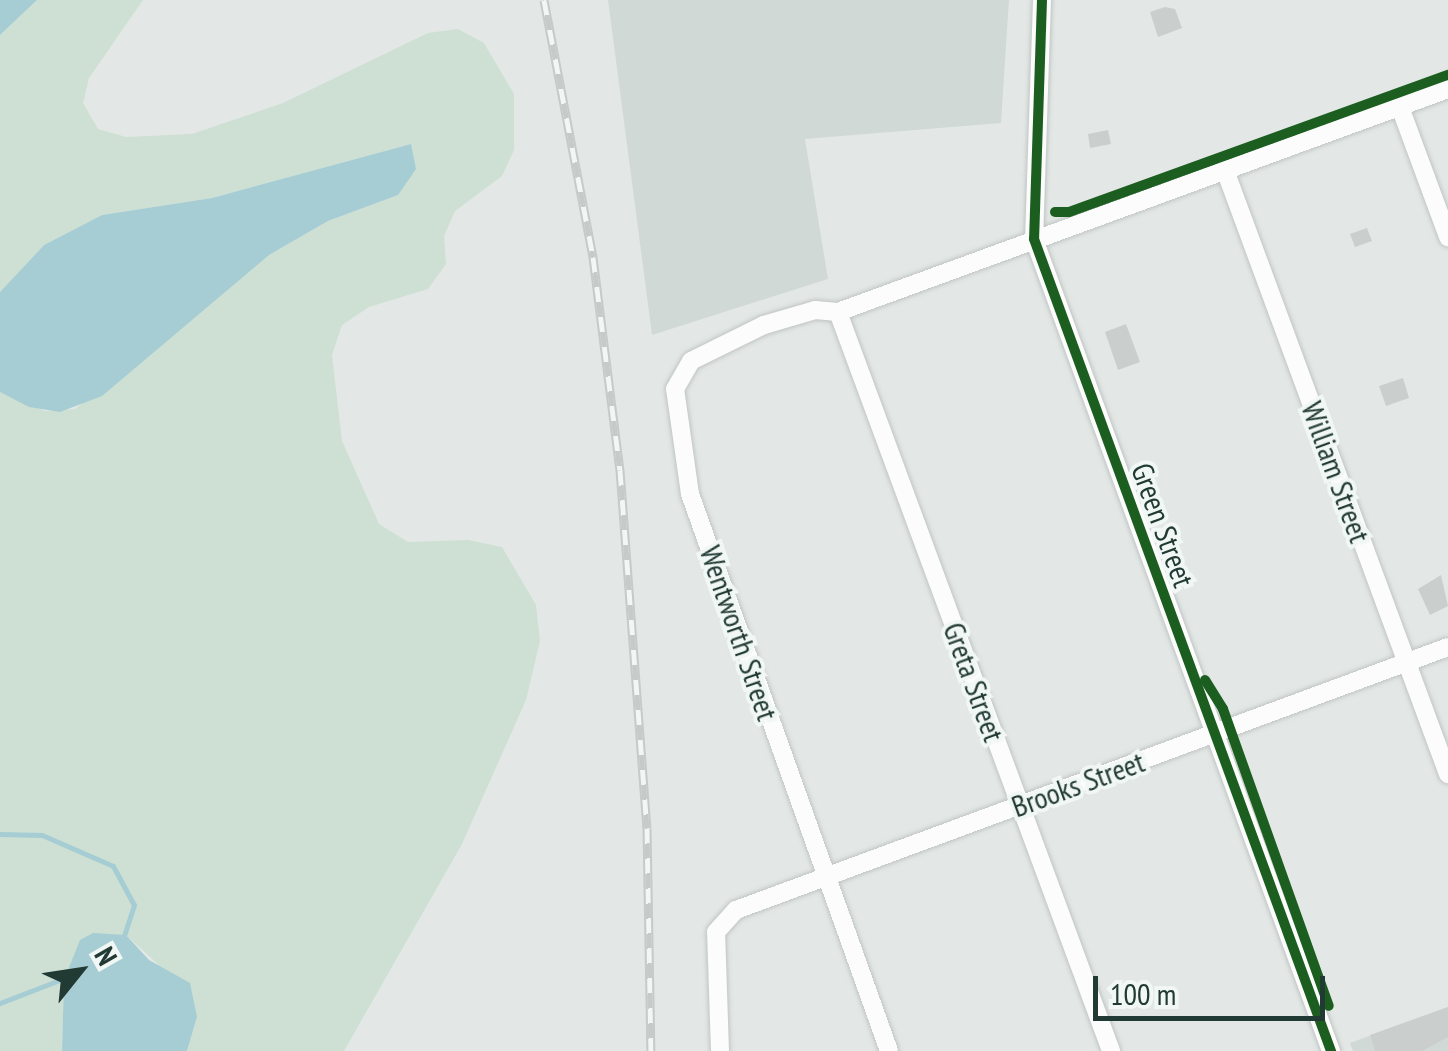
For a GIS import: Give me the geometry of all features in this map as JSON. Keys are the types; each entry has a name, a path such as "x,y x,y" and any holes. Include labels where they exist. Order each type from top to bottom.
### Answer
{"street":[{"name":"Green Street","path":"1048,1 1034,239 1331,1051"},
{"name":"Wentworth Street","path":"889,1051 690,494 675,389 691,361 718,344 815,310 838,312 1448,89"},
{"path":"1400,107 1448,237"},
{"name":"William Street","path":"1225,170 1448,774"},
{"name":"Greta Street","path":"838,312 1111,1051"},
{"name":"Brooks Street","path":"720,1051 716,932 736,910 1448,648"}],"shaded area":[{"path":"608,0 1009,0 1001,123 805,139 828,279 652,335"},
{"path":"1448,1007 1448,1051 1353,1051 1350,1043"}],"green space":[{"path":"37,0 143,0 89,78 83,103 98,129 126,137 192,134 283,103 428,33 458,29 484,43 514,94 514,150 502,176 455,211 444,236 446,264 428,289 369,307 342,325 332,355 342,441 379,524 408,542 468,540 502,547 536,605 540,641 526,700 462,844 344,1051 187,1051 197,1017 162,968 126,935 64,980 62,1051 0,1051 0,392 45,411 75,409 269,255 328,221 398,195 411,144 212,198 102,215 44,245 0,292 0,35"}],"water":[{"path":"0,0 37,0 0,35"},
{"path":"411,144 416,169 398,195 328,221 269,255 102,396 60,412 29,407 0,392 0,292 44,245 102,215 212,198"},
{"path":"93,933 126,935 149,960 190,983 197,1017 187,1051 62,1051 64,980 80,940"}],"building":[{"path":"1165,7 1175,9 1182,28 1158,37 1150,12"},
{"path":"1108,130 1111,144 1090,148 1088,134"},
{"path":"1367,228 1372,241 1355,247 1350,234"},
{"path":"1126,324 1140,362 1118,370 1105,332"},
{"path":"1403,378 1409,398 1386,406 1379,386"},
{"path":"1441,575 1448,606 1430,615 1418,589"},
{"path":"1448,1007 1448,1037 1422,1051 1375,1051 1370,1035"}],"waterway":[{"path":"0,834 42,835 113,866 134,905 123,938"},
{"path":"0,1003 70,976"}],"railway":[{"path":"544,0 593,257 620,470 647,828 651,1051"}],"cycle path":[{"path":"1042,0 1034,239 1331,1051"},
{"path":"1055,212 1069,212 1448,75"},
{"path":"1205,680 1223,709 1329,1006"}]}
